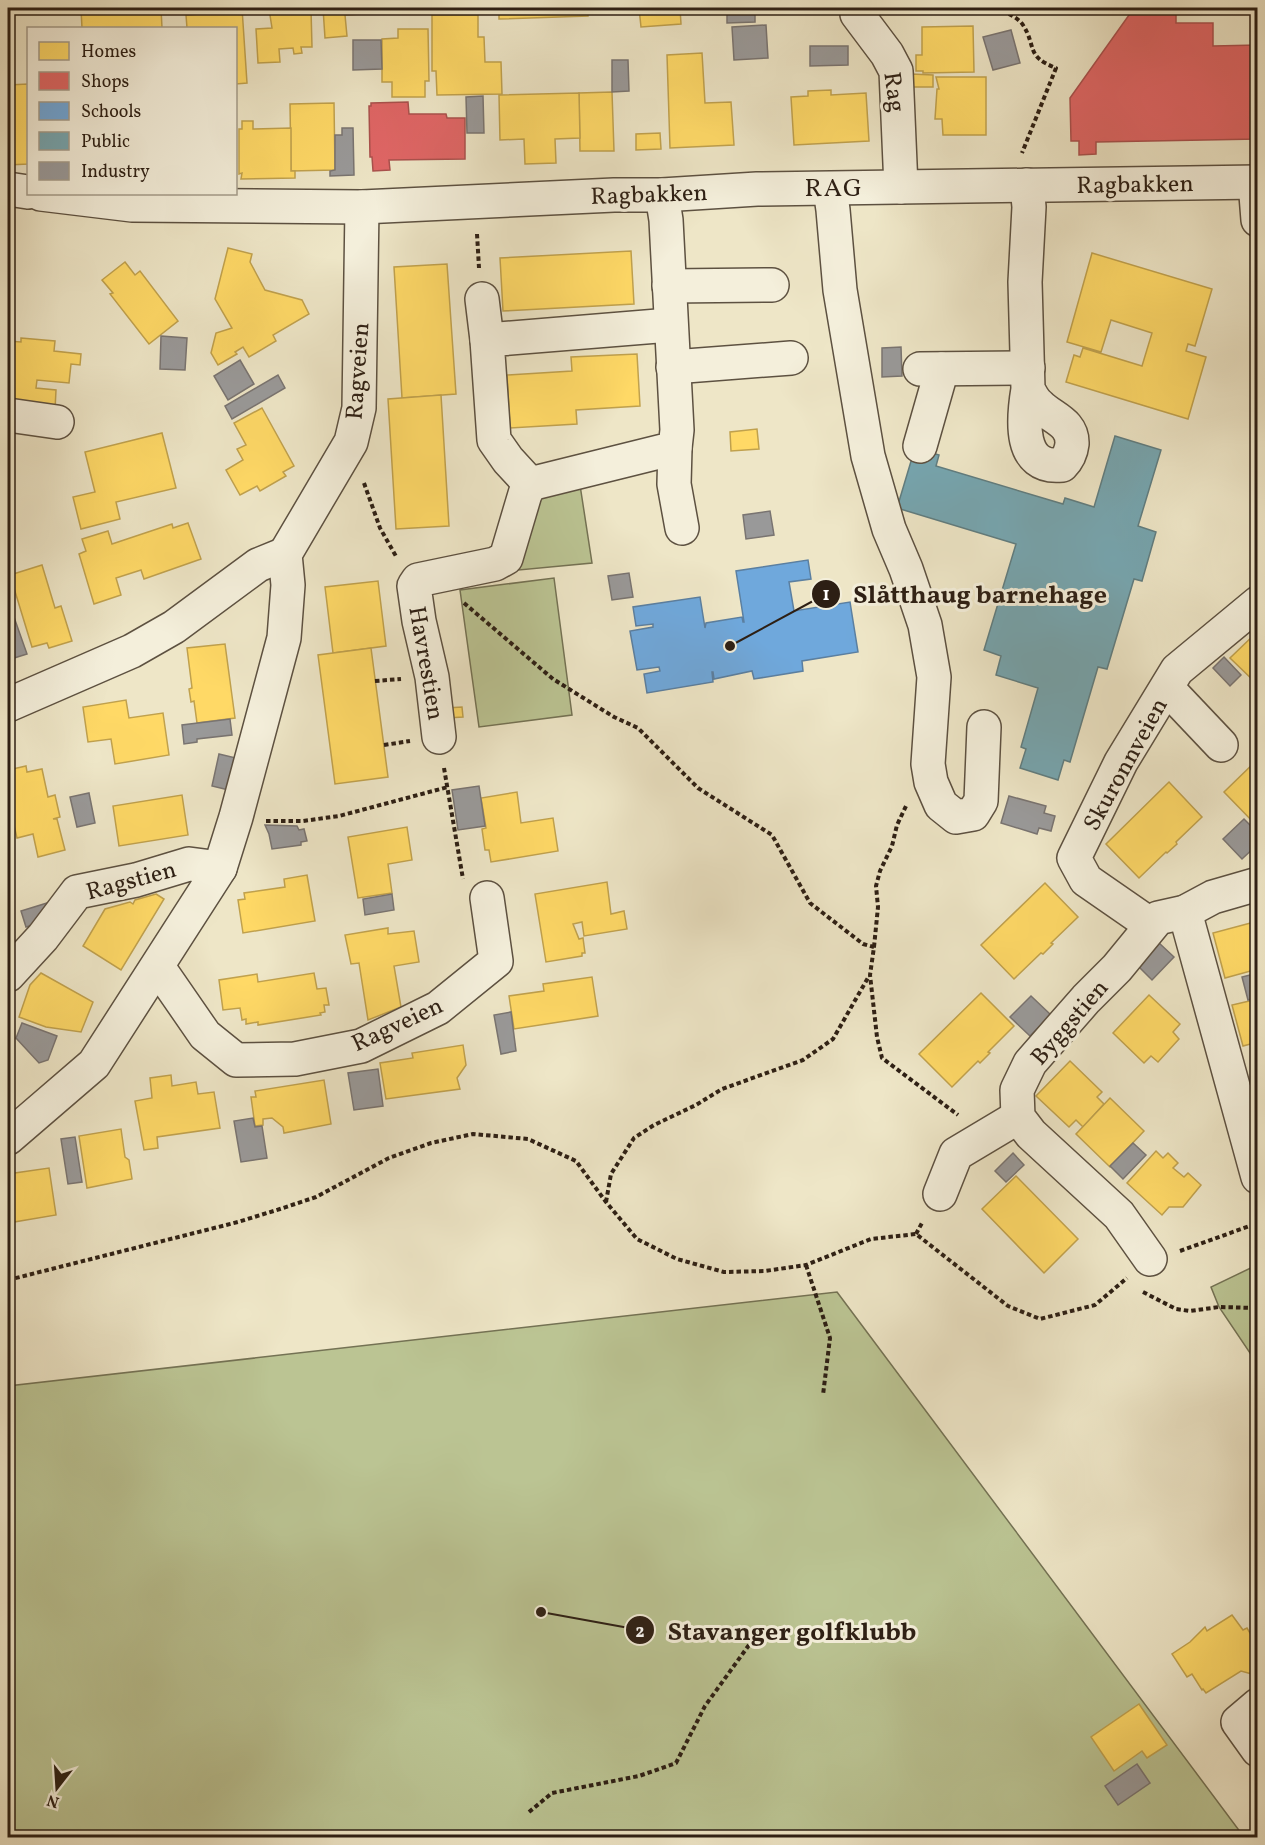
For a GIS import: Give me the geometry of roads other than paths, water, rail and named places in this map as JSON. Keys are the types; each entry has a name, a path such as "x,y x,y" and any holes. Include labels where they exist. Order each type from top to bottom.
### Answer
{"street":[{"name":"Rag","path":"857,8 857,14 887,54 896,71 900,187"},
{"name":"Ragbakken","path":"49,195 132,205 362,207 757,189 1256,182"},
{"path":"1256,182 1257,220"},
{"path":"921,446 931,369 1028,378 1024,282 1029,207 1027,185"},
{"path":"8,189 27,192"},
{"path":"830,189 840,290 868,456 889,529 906,569 925,625 934,677 927,764 931,782 941,805 956,816 973,814 981,801 984,728"},
{"path":"662,195 666,220 676,430 674,484 682,528"},
{"name":"Ragveien","path":"285,554 351,442 359,408 362,207"},
{"path":"669,286 772,285"},
{"path":"482,299 494,440 508,460 530,484 675,448"},
{"path":"487,340 670,325"},
{"path":"673,366 791,358"},
{"path":"8,415 57,422"},
{"name":"Havrestien","path":"439,737 433,683 419,621 414,586 418,580 495,564 506,558 530,484"},
{"path":"8,705 132,651 174,627 258,565 285,554 288,585 284,638 220,868 94,1064 8,1138"},
{"name":"Skuronnveien","path":"1151,925 1086,880 1074,858 1121,762 1177,670 1257,603"},
{"path":"1167,688 1221,745"},
{"name":"Ragstien","path":"8,975 43,937 77,892 136,880 189,864 220,868"},
{"name":"Byggstien","path":"1018,1117 1017,1090 1030,1063 1086,999 1117,968 1158,918 1185,912 1213,897 1257,884"},
{"name":"Ragveien","path":"158,966 205,1035 236,1060 295,1059 361,1046 438,1008 496,961 488,898"},
{"path":"1185,912 1257,1177"},
{"path":"940,1194 956,1154 1018,1117 1031,1134 1119,1215 1142,1271"},
{"path":"1257,1705 1238,1722 1257,1750"}],"place":[{"name":"Slåtthaug barnehage","path":"730,646"},
{"name":"Stavanger golfklubb","path":"541,1612"}],"district":[{"name":"RAG","path":"834,187"}]}
